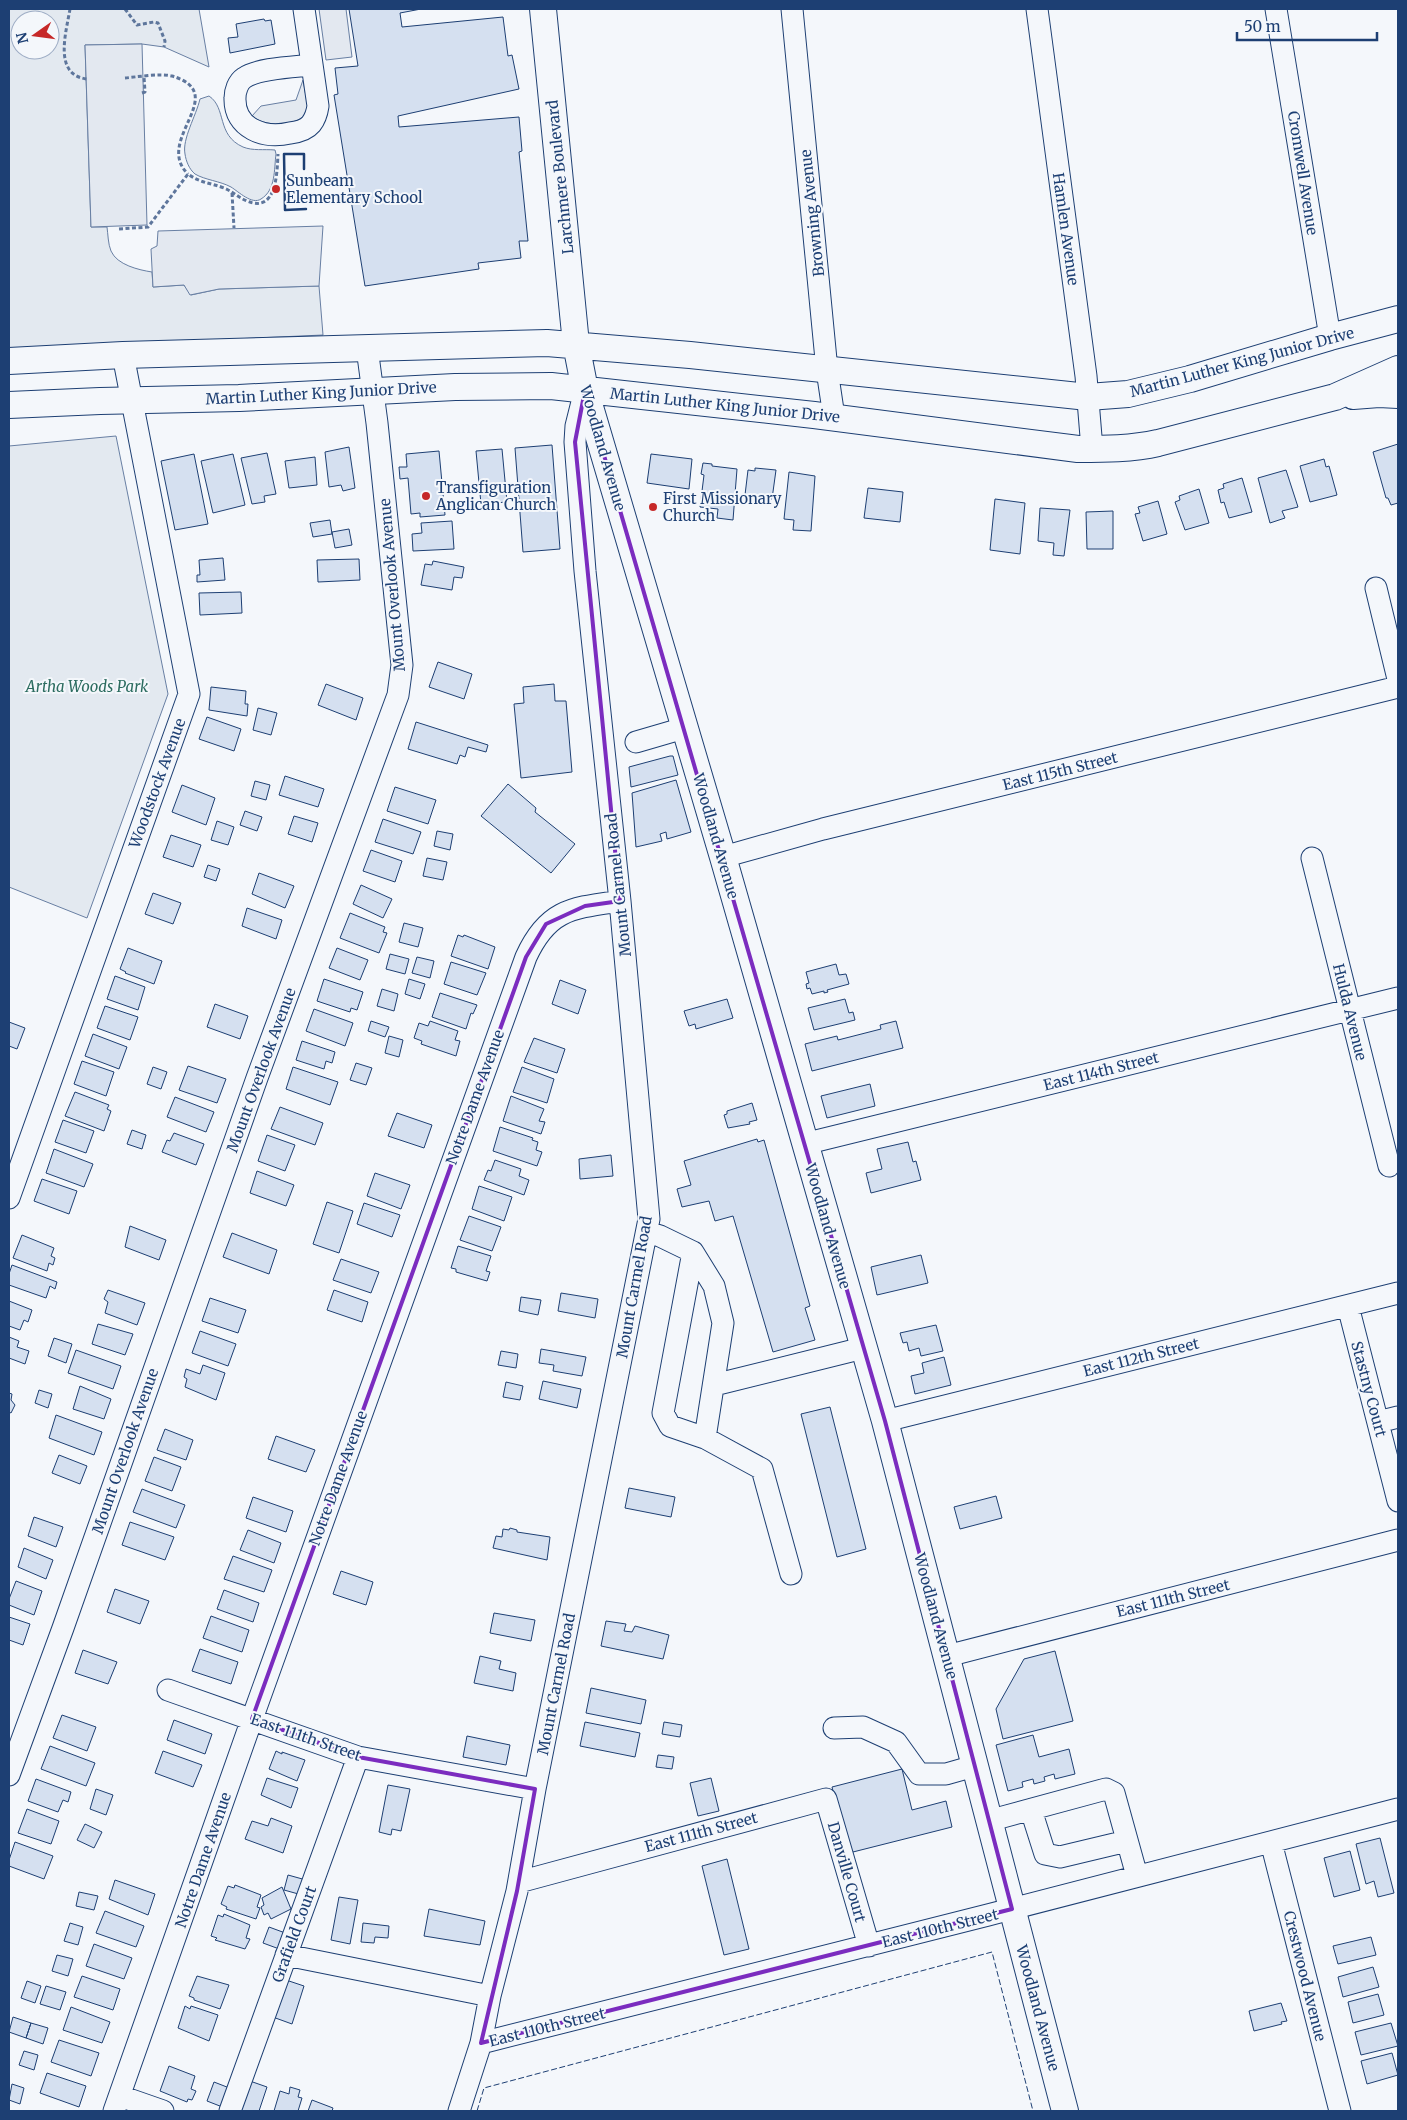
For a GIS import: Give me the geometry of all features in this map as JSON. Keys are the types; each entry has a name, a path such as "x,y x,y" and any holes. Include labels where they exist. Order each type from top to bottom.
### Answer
{"main road":[{"name":"Larchmere Boulevard","path":"543,9 576,344"},
{"name":"Martin Luther King Junior Drive","path":"9,362 123,355 543,343 576,344 1088,397 1128,394 1330,336 1398,320"},
{"name":"Woodland Avenue","path":"576,344 584,390 723,857 885,1421 947,1656 988,1822 1065,2111"},
{"name":"Martin Luther King Junior Drive","path":"9,405 240,398 454,387 551,386 834,417 1078,449 1092,449 1144,446 1335,397 1398,369"},
{"path":"1335,397 1379,394 1398,395"}],"street":[{"path":"304,9 312,65"},
{"name":"Browning Avenue","path":"792,9 827,370 834,417"},
{"name":"Hamlen Avenue","path":"1037,9 1088,397 1092,449"},
{"name":"Cromwell Avenue","path":"1276,9 1330,336"},
{"name":"Mount Overlook Avenue","path":"9,1775 257,1078 398,695 402,665 367,348"},
{"name":"Woodstock Avenue","path":"9,1198 189,694 123,355"},
{"name":"Mount Carmel Road","path":"459,2111 481,2043 490,1996 519,1882 535,1789 649,1219 620,901 585,571 576,452 576,426 584,390"},
{"path":"1376,588 1398,686"},
{"name":"East 115th Street","path":"723,857 822,829 1398,686"},
{"path":"636,742 684,728"},
{"name":"Hulda Avenue","path":"1312,858 1388,1166"},
{"name":"Notre Dame Avenue","path":"117,2104 252,1718 526,957 535,938 546,924 560,915 572,909 620,901"},
{"name":"East 114th Street","path":"804,1144 1398,998"},
{"path":"647,1232 660,1236 693,1252 714,1286 723,1323 706,1438"},
{"path":"693,1252 663,1413 670,1426 706,1438 762,1468 791,1574"},
{"name":"East 112th Street","path":"885,1421 1398,1293"},
{"name":"Stastny Court","path":"1348,1306 1398,1501"},
{"path":"714,1384 864,1348"},
{"path":"1378,1422 1398,1417"},
{"name":"East 111th Street","path":"947,1656 1398,1540"},
{"name":"East 111th Street","path":"168,1690 252,1718 358,1757 535,1789"},
{"path":"834,1728 863,1727 896,1742 919,1774 946,1774 974,1766"},
{"name":"Grafield Court","path":"230,2111 358,1757"},
{"path":"988,1822 1106,1789 1114,1793 1138,1876"},
{"name":"East 111th Street","path":"519,1882 826,1799"},
{"name":"Danville Court","path":"826,1799 869,1946"},
{"name":"East 110th Street","path":"481,2043 869,1946 1398,1809"},
{"path":"1031,1810 1045,1854 1060,1857 1128,1841"},
{"name":"Crestwood Avenue","path":"1271,1842 1340,2111"},
{"path":"286,1955 490,1996"},
{"path":"117,2104 163,2111"}],"path":[{"path":"70,9 66,35 65,65 74,76 87,79"},
{"path":"125,9 137,25 158,23 165,41 164,47"},
{"path":"142,93 145,92 144,76"},
{"path":"125,78 171,76 194,89 196,94 193,110 188,125 182,133 178,150 181,165 196,180 224,188 248,202 260,204 265,202 274,190 276,181 277,147"},
{"path":"120,229 148,227 188,174"},
{"path":"232,192 234,228"}],"highlighted area":[{"path":"585,390 885,1421 1012,1909 481,2043 517,1891 535,1789 358,1757 252,1719 526,957 546,924 585,906 620,901 575,442"}],"green space":[{"path":"9,9 199,9 209,67 164,47 142,44 85,45 91,227 107,227 109,245 114,256 129,266 152,272 153,287 184,285 191,295 219,289 319,286 323,335 9,349"},
{"path":"303,80 308,107 304,117 285,124 270,124 257,120 252,116 261,106 296,100"},
{"path":"209,96 215,101 225,129 235,142 247,148 275,150 272,185 261,199 250,199 227,185 199,176 188,165 185,157 187,134 200,99"},
{"name":"Artha Woods Park","path":"116,436 168,694 87,918 9,887 9,446"}],"shaded area":[{"path":"319,9 346,9 352,57 326,60"},
{"path":"142,44 147,225 91,227 85,45"},
{"path":"323,226 319,286 219,289 190,295 184,285 153,287 151,249 157,246 158,231"}],"building":[{"path":"349,9 421,9 400,13 402,27 503,17 508,56 512,55 519,89 398,116 399,127 519,117 522,151 519,152 528,241 519,241 521,258 478,263 479,269 365,286 334,95 338,94 335,68 358,66"},
{"path":"264,19 265,21 271,20 275,44 230,53 228,38 238,37 236,24"},
{"path":"1398,444 1398,503 1391,505 1388,498 1386,498 1373,452"},
{"path":"552,445 560,549 523,552 515,448"},
{"path":"349,447 355,488 343,491 341,485 329,487 325,452"},
{"path":"502,449 507,502 481,504 476,451"},
{"name":"Transfiguration Anglican Church","path":"439,451 445,515 420,517 420,513 411,514 408,478 400,479 399,467 407,467 406,454"},
{"path":"267,453 276,494 264,496 265,502 252,504 241,458"},
{"path":"194,454 208,524 175,530 161,461"},
{"path":"233,454 245,505 213,513 201,461"},
{"path":"651,454 692,459 689,489 647,483"},
{"path":"315,457 317,485 289,488 285,461"},
{"path":"1324,459 1326,467 1329,466 1337,495 1310,502 1300,466"},
{"path":"703,463 737,469 733,520 717,518 718,509 700,507 704,475 701,474"},
{"path":"755,468 776,470 772,499 745,495 748,470 755,471"},
{"path":"1286,470 1298,507 1282,511 1285,518 1270,523 1258,478"},
{"path":"789,472 815,476 811,531 793,530 794,520 784,519"},
{"path":"1242,478 1252,512 1229,518 1224,502 1221,503 1218,490 1224,488 1223,484"},
{"path":"868,488 903,492 900,522 864,518"},
{"path":"1199,489 1209,523 1185,530 1175,502 1180,500 1179,496"},
{"path":"995,499 1025,503 1020,554 990,550"},
{"path":"1158,501 1167,534 1143,541 1135,514 1140,513 1138,507"},
{"path":"1040,508 1070,510 1064,556 1053,555 1054,543 1038,541"},
{"path":"1113,511 1113,549 1087,549 1086,512"},
{"path":"330,520 332,534 313,537 310,523"},
{"path":"452,521 454,549 413,551 412,534 422,533 421,523"},
{"path":"349,529 352,545 335,548 332,532"},
{"path":"223,558 225,580 197,582 197,575 200,575 199,560"},
{"path":"359,559 360,580 318,582 317,560"},
{"path":"433,561 464,567 462,578 454,577 452,590 421,585 425,564 432,565"},
{"path":"241,592 242,613 200,615 199,593"},
{"path":"438,662 472,674 464,699 429,687"},
{"path":"326,684 363,698 356,720 318,705"},
{"path":"554,684 555,701 566,701 572,772 521,778 514,704 524,703 523,687"},
{"path":"211,687 246,691 245,704 248,704 247,716 209,710"},
{"path":"258,708 277,713 271,735 253,730"},
{"path":"207,717 241,729 234,751 199,739"},
{"path":"416,722 488,745 486,752 468,747 465,757 460,755 457,764 408,749"},
{"path":"673,756 678,775 631,787 629,767"},
{"path":"285,776 324,789 318,807 279,795"},
{"path":"676,780 691,832 667,839 666,832 660,834 662,841 636,847 632,793"},
{"path":"255,781 270,785 266,800 251,796"},
{"path":"508,784 536,808 535,812 575,844 551,873 481,816"},
{"path":"182,785 215,798 206,825 172,812"},
{"path":"395,787 436,800 428,824 387,811"},
{"path":"245,811 262,817 257,831 240,825"},
{"path":"294,816 318,823 312,842 288,834"},
{"path":"383,819 421,832 413,854 375,842"},
{"path":"217,821 234,827 228,845 211,840"},
{"path":"437,831 453,834 450,850 434,846"},
{"path":"171,835 201,845 193,867 163,857"},
{"path":"371,850 402,861 395,882 363,871"},
{"path":"427,858 447,862 443,880 423,876"},
{"path":"208,865 220,869 216,881 204,877"},
{"path":"259,873 294,886 285,908 252,894"},
{"path":"361,885 392,899 383,918 353,904"},
{"path":"153,893 181,903 173,924 145,914"},
{"path":"247,908 282,920 276,939 242,926"},
{"path":"350,913 385,927 383,932 387,933 379,953 340,938"},
{"path":"404,923 423,928 418,947 399,942"},
{"path":"458,935 463,937 464,935 495,947 488,969 451,956"},
{"path":"128,948 162,961 154,984 125,973 120,969"},
{"path":"337,948 368,960 360,980 329,968"},
{"path":"390,954 409,959 405,974 386,969"},
{"path":"417,957 434,961 430,978 412,973"},
{"path":"451,962 486,973 477,995 444,984"},
{"path":"836,964 839,975 846,974 849,984 827,990 828,992 812,994 810,988 807,989 806,984 809,983 806,972"},
{"path":"115,976 145,987 138,1010 107,999"},
{"path":"324,979 363,992 357,1010 351,1008 350,1012 317,1001"},
{"path":"409,979 425,984 420,999 405,994"},
{"path":"560,980 586,990 578,1014 552,1004"},
{"path":"382,989 398,994 394,1011 377,1006"},
{"path":"440,993 477,1005 473,1014 471,1013 466,1029 432,1017"},
{"path":"727,999 733,1018 696,1029 695,1024 689,1026 684,1011"},
{"path":"845,999 849,1013 853,1012 855,1020 814,1030 808,1008"},
{"path":"215,1004 248,1016 240,1039 207,1027"},
{"path":"105,1006 138,1017 130,1040 97,1028"},
{"path":"314,1009 353,1023 345,1046 306,1031"},
{"path":"371,1021 389,1027 385,1037 368,1031"},
{"path":"430,1021 458,1031 455,1040 460,1041 456,1056 421,1044 422,1041 414,1038 419,1023 428,1026"},
{"path":"896,1021 903,1048 812,1071 805,1044 837,1036 838,1040 881,1029 880,1025"},
{"path":"9,1022 25,1028 17,1049 9,1046"},
{"path":"93,1034 127,1047 119,1069 85,1056"},
{"path":"389,1036 403,1040 399,1057 385,1053"},
{"path":"534,1038 565,1049 557,1073 524,1062"},
{"path":"302,1041 335,1052 332,1063 326,1061 324,1069 296,1060"},
{"path":"82,1061 114,1072 106,1096 74,1084"},
{"path":"356,1063 372,1068 366,1085 350,1080"},
{"path":"188,1066 226,1079 217,1103 179,1090"},
{"path":"153,1067 167,1072 161,1089 147,1084"},
{"path":"293,1067 338,1082 330,1105 286,1089"},
{"path":"522,1067 554,1079 547,1103 513,1092"},
{"path":"870,1084 875,1106 827,1118 821,1096"},
{"path":"75,1092 109,1105 107,1109 111,1111 104,1131 65,1116"},
{"path":"511,1096 544,1109 539,1121 545,1122 541,1134 503,1121"},
{"path":"175,1097 214,1112 206,1132 167,1117"},
{"path":"752,1103 757,1120 749,1122 750,1124 728,1128 724,1115 727,1114 727,1111"},
{"path":"280,1107 323,1123 315,1145 271,1129"},
{"path":"397,1113 432,1125 424,1148 388,1136"},
{"path":"63,1120 94,1131 86,1153 55,1142"},
{"path":"500,1127 533,1138 532,1140 538,1142 536,1150 542,1152 537,1166 493,1151"},
{"path":"132,1130 146,1135 142,1149 127,1144"},
{"path":"174,1133 204,1144 196,1165 162,1152 167,1140 170,1141"},
{"path":"267,1135 295,1145 285,1171 258,1161"},
{"path":"757,1139 758,1142 764,1140 810,1306 805,1308 815,1340 773,1352 733,1216 715,1221 709,1201 682,1207 677,1189 691,1185 684,1161"},
{"path":"908,1142 913,1162 916,1161 921,1180 871,1193 866,1173 882,1169 877,1149"},
{"path":"54,1149 93,1164 84,1187 46,1173"},
{"path":"611,1155 613,1176 580,1179 579,1159"},
{"path":"495,1160 521,1169 519,1176 529,1180 524,1195 484,1180 488,1170 491,1171"},
{"path":"257,1171 294,1185 286,1206 250,1193"},
{"path":"375,1173 410,1185 401,1209 367,1196"},
{"path":"42,1179 77,1191 69,1214 34,1201"},
{"path":"479,1186 512,1197 504,1221 472,1209"},
{"path":"327,1202 353,1211 339,1253 313,1244"},
{"path":"364,1203 400,1215 392,1237 357,1224"},
{"path":"469,1216 501,1227 492,1251 460,1240"},
{"path":"130,1226 166,1240 159,1260 125,1247"},
{"path":"232,1233 277,1250 269,1274 223,1257"},
{"path":"22,1235 54,1248 51,1256 55,1258 53,1265 49,1263 47,1271 13,1258"},
{"path":"458,1246 491,1256 486,1271 490,1272 487,1281 456,1272 456,1269 451,1268"},
{"path":"921,1255 928,1283 877,1295 871,1267"},
{"path":"341,1259 379,1272 371,1293 333,1280"},
{"path":"12,1265 57,1282 55,1289 50,1286 46,1298 9,1285 9,1274"},
{"path":"108,1290 145,1303 137,1325 105,1313 108,1302 104,1299"},
{"path":"334,1290 368,1302 362,1322 327,1310"},
{"path":"561,1293 598,1299 595,1318 558,1311"},
{"path":"521,1297 541,1300 538,1315 519,1311"},
{"path":"210,1298 246,1310 238,1333 202,1321"},
{"path":"9,1301 32,1310 28,1322 24,1320 20,1330 9,1326"},
{"path":"98,1324 133,1334 125,1355 92,1344"},
{"path":"936,1325 943,1351 921,1356 919,1348 909,1351 907,1342 903,1343 900,1333"},
{"path":"200,1331 236,1344 228,1366 192,1353"},
{"path":"9,1337 19,1341 17,1347 29,1351 25,1364 9,1358"},
{"path":"54,1338 72,1344 66,1363 48,1356"},
{"path":"541,1349 586,1357 582,1376 553,1371 554,1365 539,1363"},
{"path":"76,1350 121,1366 113,1389 68,1373"},
{"path":"501,1351 518,1354 516,1368 498,1365"},
{"path":"944,1357 951,1385 915,1394 911,1376 924,1373 922,1363"},
{"path":"203,1365 225,1373 216,1400 185,1387 187,1379 184,1377 186,1369 200,1374"},
{"path":"543,1381 581,1389 577,1408 539,1399"},
{"path":"506,1382 523,1386 520,1400 503,1397"},
{"path":"80,1386 111,1399 104,1419 73,1409"},
{"path":"39,1390 52,1394 48,1408 35,1403"},
{"path":"9,1393 12,1394 11,1400 15,1405 11,1413 9,1412"},
{"path":"830,1407 866,1549 837,1557 801,1414"},
{"path":"56,1415 102,1432 94,1455 49,1438"},
{"path":"165,1429 193,1440 186,1460 157,1450"},
{"path":"276,1436 315,1450 306,1472 268,1459"},
{"path":"59,1455 87,1466 80,1484 52,1473"},
{"path":"154,1457 181,1467 172,1491 145,1481"},
{"path":"629,1488 675,1497 671,1517 625,1508"},
{"path":"142,1489 185,1505 176,1528 133,1512"},
{"path":"996,1496 1002,1518 960,1529 954,1507"},
{"path":"253,1497 293,1511 286,1532 246,1518"},
{"path":"34,1517 63,1527 56,1547 28,1536"},
{"path":"130,1522 174,1537 165,1560 122,1545"},
{"path":"510,1528 517,1530 517,1532 550,1537 547,1560 493,1548 496,1536 502,1537 503,1529 509,1530"},
{"path":"248,1530 281,1543 274,1563 240,1550"},
{"path":"24,1548 53,1560 46,1579 18,1567"},
{"path":"233,1556 272,1570 264,1592 224,1579"},
{"path":"341,1571 373,1582 366,1605 333,1594"},
{"path":"16,1581 42,1591 34,1615 9,1605 9,1599"},
{"path":"115,1589 149,1601 140,1624 107,1612"},
{"path":"224,1590 259,1603 253,1622 217,1609"},
{"path":"494,1613 535,1620 531,1641 490,1633"},
{"path":"211,1616 249,1630 242,1652 203,1638"},
{"path":"9,1617 30,1624 23,1645 9,1640"},
{"path":"606,1621 626,1624 624,1631 632,1632 635,1626 669,1635 663,1659 601,1646"},
{"path":"200,1649 238,1662 231,1684 192,1671"},
{"path":"83,1650 117,1662 108,1684 75,1673"},
{"path":"1055,1651 1073,1721 1003,1739 996,1709 1024,1659"},
{"path":"480,1656 501,1661 499,1669 516,1673 513,1691 474,1683"},
{"path":"591,1688 646,1700 641,1724 586,1713"},
{"path":"62,1715 96,1727 87,1751 53,1738"},
{"path":"174,1720 212,1734 205,1754 167,1740"},
{"path":"585,1722 640,1733 635,1757 580,1746"},
{"path":"664,1722 682,1725 680,1737 662,1734"},
{"path":"1033,1735 1039,1757 1069,1749 1075,1774 1055,1779 1054,1774 1044,1777 1045,1781 1034,1784 1033,1779 1022,1782 1023,1787 1008,1791 996,1745"},
{"path":"467,1736 510,1745 506,1765 463,1757"},
{"path":"50,1746 95,1763 86,1786 41,1769"},
{"path":"163,1751 202,1765 193,1787 155,1773"},
{"path":"276,1751 305,1760 297,1781 269,1769"},
{"path":"658,1755 674,1757 672,1769 656,1767"},
{"path":"902,1769 912,1810 946,1801 952,1827 849,1853 832,1787"},
{"path":"267,1778 298,1788 291,1808 261,1795"},
{"path":"711,1778 719,1811 698,1816 690,1783"},
{"path":"36,1779 71,1792 68,1802 63,1800 58,1812 28,1801"},
{"path":"388,1785 410,1789 401,1831 392,1829 391,1835 379,1832"},
{"path":"96,1789 113,1795 106,1815 90,1809"},
{"path":"27,1809 59,1821 51,1844 18,1833"},
{"path":"271,1818 292,1826 283,1853 245,1839 252,1821 268,1826"},
{"path":"85,1824 102,1832 94,1848 77,1840"},
{"path":"1380,1838 1394,1893 1378,1897 1374,1881 1366,1884 1356,1844"},
{"path":"15,1842 53,1856 44,1879 9,1866"},
{"path":"1350,1851 1360,1890 1334,1897 1324,1858"},
{"path":"727,1859 749,1949 724,1955 702,1866"},
{"path":"288,1875 306,1880 302,1895 284,1890"},
{"path":"115,1880 155,1894 148,1915 109,1899"},
{"path":"235,1885 261,1895 257,1907 260,1908 256,1919 226,1909 227,1907 221,1904 228,1886 234,1888"},
{"path":"282,1887 291,1909 271,1919 268,1913 264,1915 261,1907 264,1905 262,1898"},
{"path":"79,1892 98,1896 94,1910 76,1906"},
{"path":"339,1897 358,1900 350,1944 331,1940"},
{"path":"429,1909 485,1921 480,1945 424,1936"},
{"path":"105,1911 144,1926 136,1947 96,1933"},
{"path":"224,1914 250,1925 246,1938 250,1939 245,1949 215,1940 217,1938 211,1936 218,1915 223,1917"},
{"path":"70,1923 83,1927 78,1945 64,1941"},
{"path":"363,1923 389,1926 388,1938 375,1937 374,1943 361,1942"},
{"path":"269,1927 288,1934 282,1950 263,1943"},
{"path":"1371,1937 1376,1955 1338,1964 1333,1946"},
{"path":"94,1944 132,1958 124,1979 86,1966"},
{"path":"57,1955 73,1959 68,1976 52,1971"},
{"path":"1373,1967 1379,1987 1343,1997 1338,1977"},
{"path":"82,1976 120,1989 113,2010 74,1997"},
{"path":"197,1976 229,1985 220,2009 194,2000 194,1998 189,1996"},
{"path":"283,1979 304,1986 292,2024 270,2016"},
{"path":"27,1981 41,1986 35,2003 21,1998"},
{"path":"46,1986 66,1992 60,2010 40,2004"},
{"path":"1378,1994 1384,2015 1353,2023 1348,2002"},
{"path":"1281,2003 1287,2021 1254,2031 1249,2011"},
{"path":"185,2006 190,2009 191,2006 218,2015 209,2041 178,2028"},
{"path":"71,2007 110,2022 102,2043 63,2030"},
{"path":"13,2017 31,2023 26,2038 9,2032"},
{"path":"31,2023 48,2028 43,2044 26,2038"},
{"path":"1391,2023 1398,2046 1361,2055 1355,2032"},
{"path":"59,2040 99,2053 91,2076 51,2062"},
{"path":"24,2051 38,2055 34,2070 19,2065"},
{"path":"1392,2053 1398,2075 1367,2084 1361,2061"},
{"path":"169,2066 195,2076 191,2089 196,2091 192,2100 188,2099 187,2102 160,2091"},
{"path":"47,2073 86,2086 79,2107 40,2093"},
{"path":"247,2080 267,2087 259,2111 238,2111"},
{"path":"214,2082 232,2089 225,2108 207,2101"},
{"path":"12,2084 24,2088 20,2104 9,2100"},
{"path":"290,2087 300,2090 298,2097 302,2098 298,2111 274,2111 280,2091 289,2094"},
{"path":"312,2100 333,2108 332,2111 308,2111"}],"fence":[{"path":"477,2111 484,2088 992,1952 1033,2111"}],"wall":[{"path":"304,169 304,154 284,154 285,210 306,209"}],"place":[{"name":"Sunbeam Elementary School","path":"276,189"},
{"name":"Transfiguration Anglican Church","path":"426,496"},
{"name":"First Missionary Church","path":"653,507"}]}
